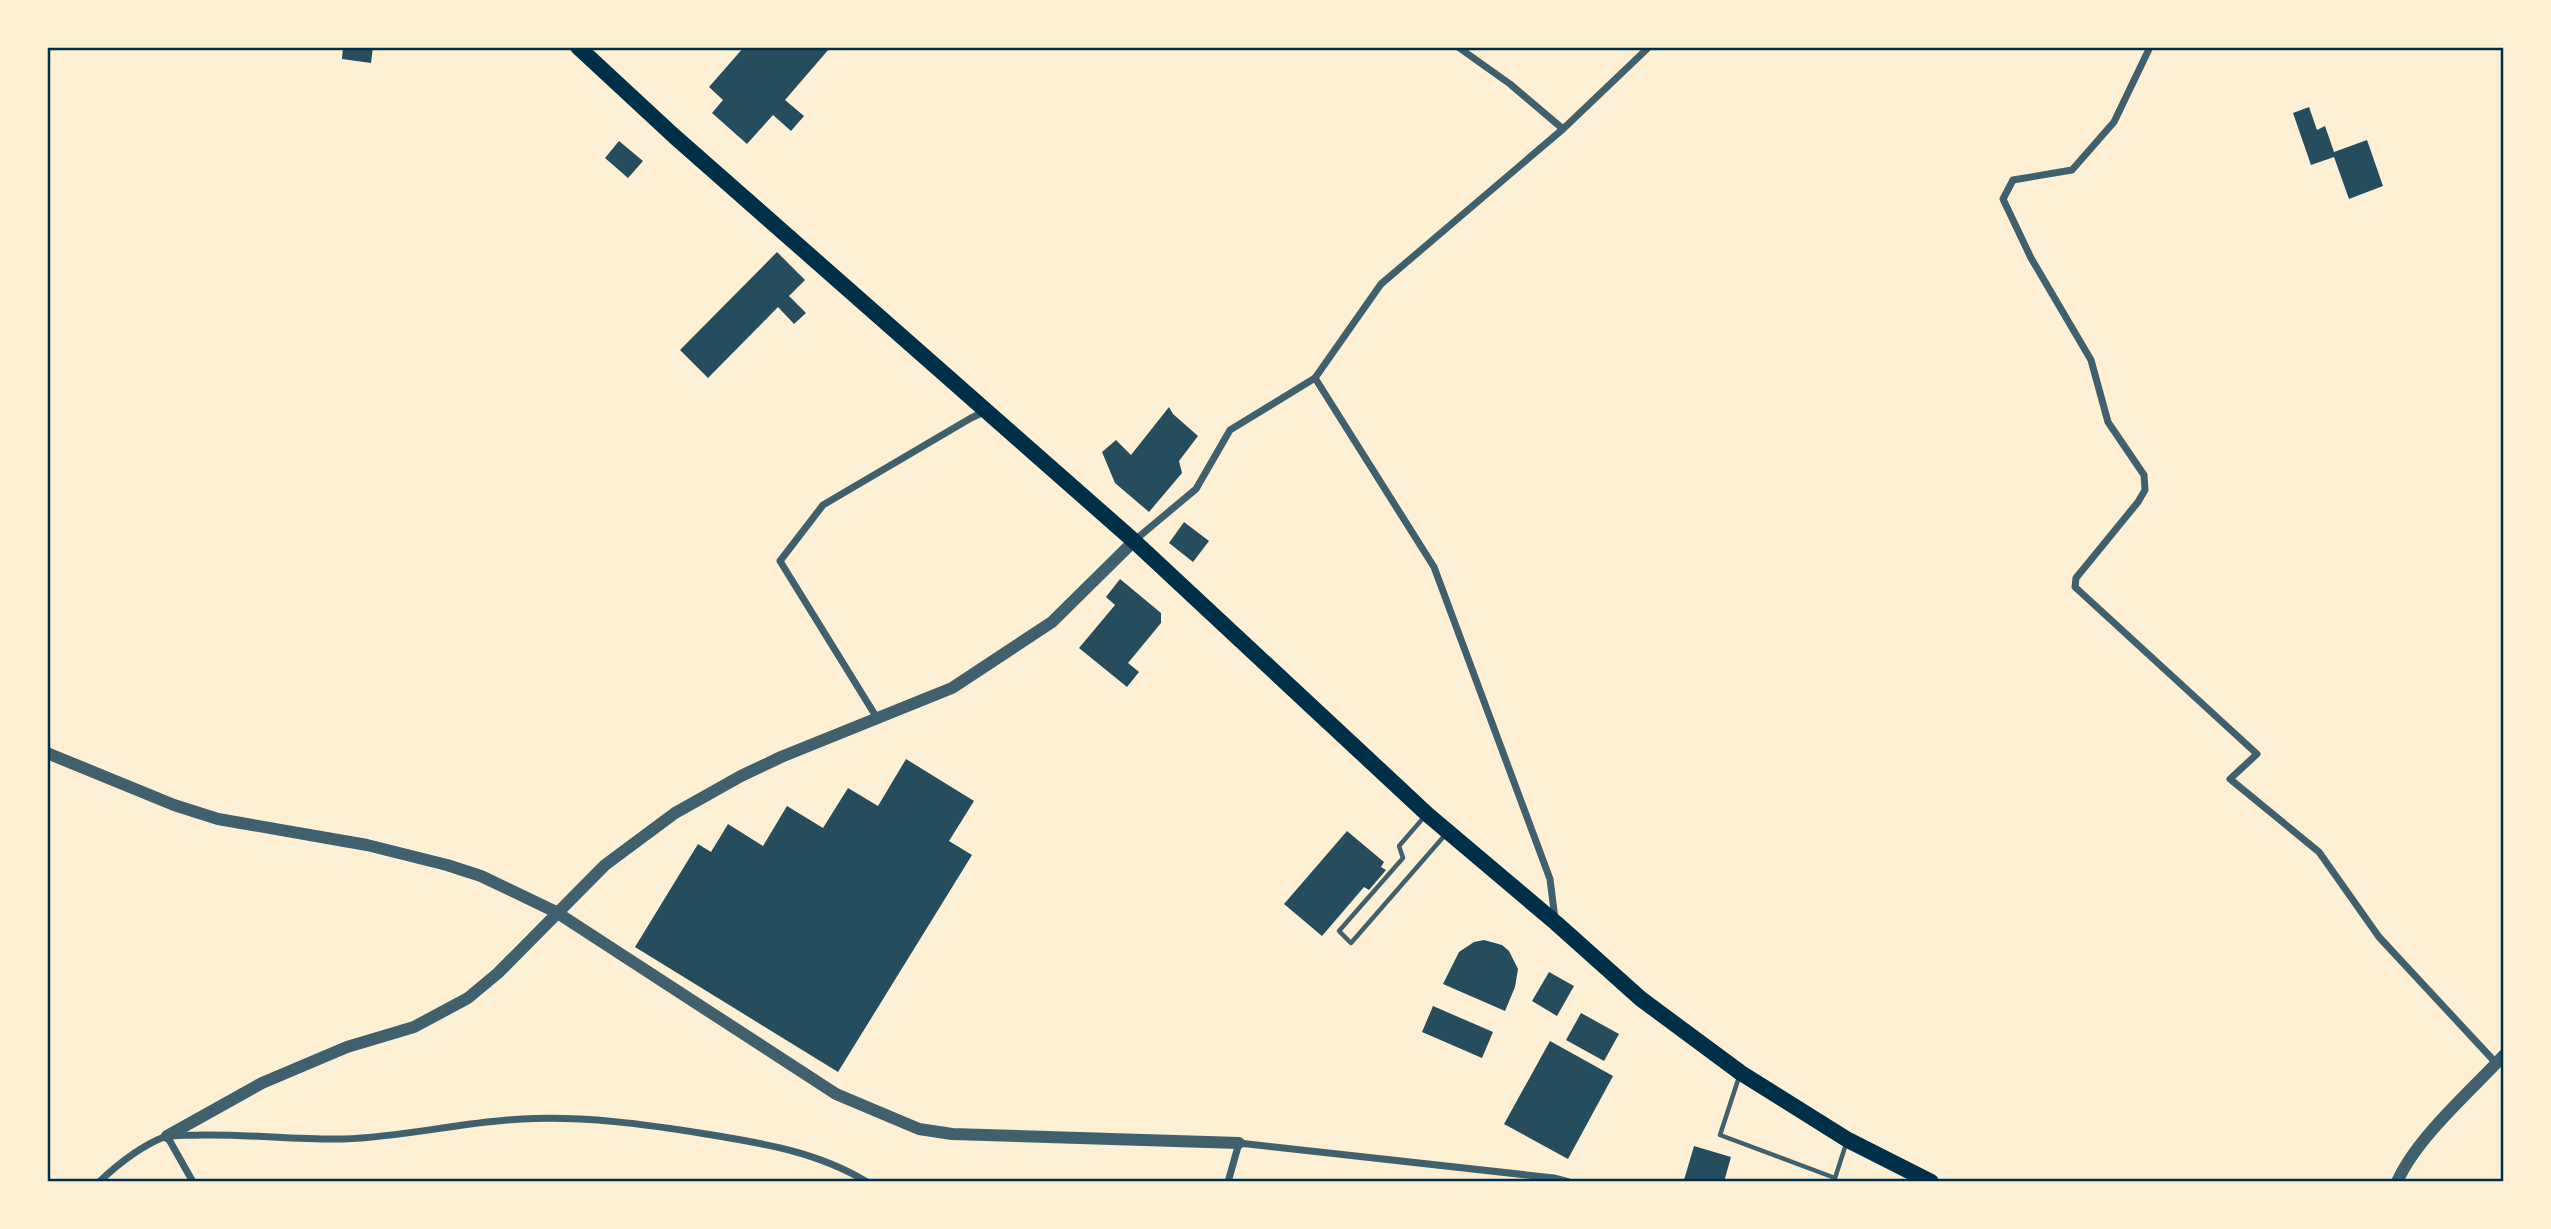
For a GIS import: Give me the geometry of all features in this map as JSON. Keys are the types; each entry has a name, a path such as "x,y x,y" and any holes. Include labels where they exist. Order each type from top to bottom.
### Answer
{"highway":[{"path":"578,47 1134,541 1427,814 1641,999 1741,1073 1848,1140 1931,1182"}],"street":[{"path":"1458,47 1510,84 1563,129"},
{"path":"99,1182 134,1152 262,1083 347,1047 414,1027 468,998 498,973 556,912 627,847 675,813 741,775 952,688 1052,622 1134,541 1196,489 1230,430 1315,378 1381,284 1563,129 1649,47"},
{"path":"2150,47 2114,122 2072,170 2013,180 2003,199 2031,258 2091,360 2108,422 2144,475 2146,490 2076,578 2075,587 2257,754 2230,779 2319,852 2379,937 2500,1059 2423,1142 2404,1167 2397,1182"},
{"path":"1315,378 1434,567 1550,879 1556,923"},
{"path":"877,718 780,561 823,505 986,411"},
{"path":"47,753 174,805 218,819 367,845 447,864 481,876 556,912 836,1094 919,1129 952,1134 1239,1143 1554,1178 1570,1182"},
{"path":"167,1136 263,1135 341,1139 408,1135 461,1124 580,1117 659,1126 793,1150 849,1171 867,1182"},
{"path":"167,1136 193,1182"},
{"path":"1228,1182 1239,1143"}],"lane":[{"path":"1427,814 1399,846 1403,858 1339,931 1351,943 1448,831"},
{"path":"1741,1073 1720,1135 1835,1178 1848,1140"}],"building":[{"path":"343,47 373,47 371,63 342,59"},
{"path":"744,47 829,49 785,100 804,116 791,131 773,115 747,144 712,113 723,100 709,87"},
{"path":"2309,107 2317,130 2325,126 2334,152 2367,140 2383,186 2349,199 2334,157 2311,165 2293,113"},
{"path":"619,141 643,161 628,178 605,158"},
{"path":"777,252 805,280 789,296 806,313 794,324 778,307 708,378 680,350"},
{"path":"1169,407 1173,414 1198,436 1179,461 1182,473 1149,512 1115,483 1102,452 1116,440 1131,455"},
{"path":"1184,522 1209,541 1193,562 1169,543"},
{"path":"1120,579 1161,613 1161,623 1128,663 1139,672 1127,687 1079,648 1115,605 1106,597"},
{"path":"906,759 974,801 949,841 972,855 838,1072 635,947 698,844 711,852 728,824 763,846 787,806 823,828 848,788 878,806"},
{"path":"1347,831 1384,862 1381,867 1386,870 1369,890 1364,887 1322,936 1284,904"},
{"path":"1484,940 1502,945 1509,951 1518,969 1515,987 1505,1011 1443,984 1459,952 1474,942"},
{"path":"1549,972 1574,986 1557,1016 1532,1001"},
{"path":"1433,1006 1493,1032 1482,1058 1422,1032"},
{"path":"1581,1013 1619,1034 1604,1061 1566,1040"},
{"path":"1550,1041 1613,1076 1568,1159 1504,1124"},
{"path":"1694,1146 1731,1157 1724,1182 1684,1180"}]}
